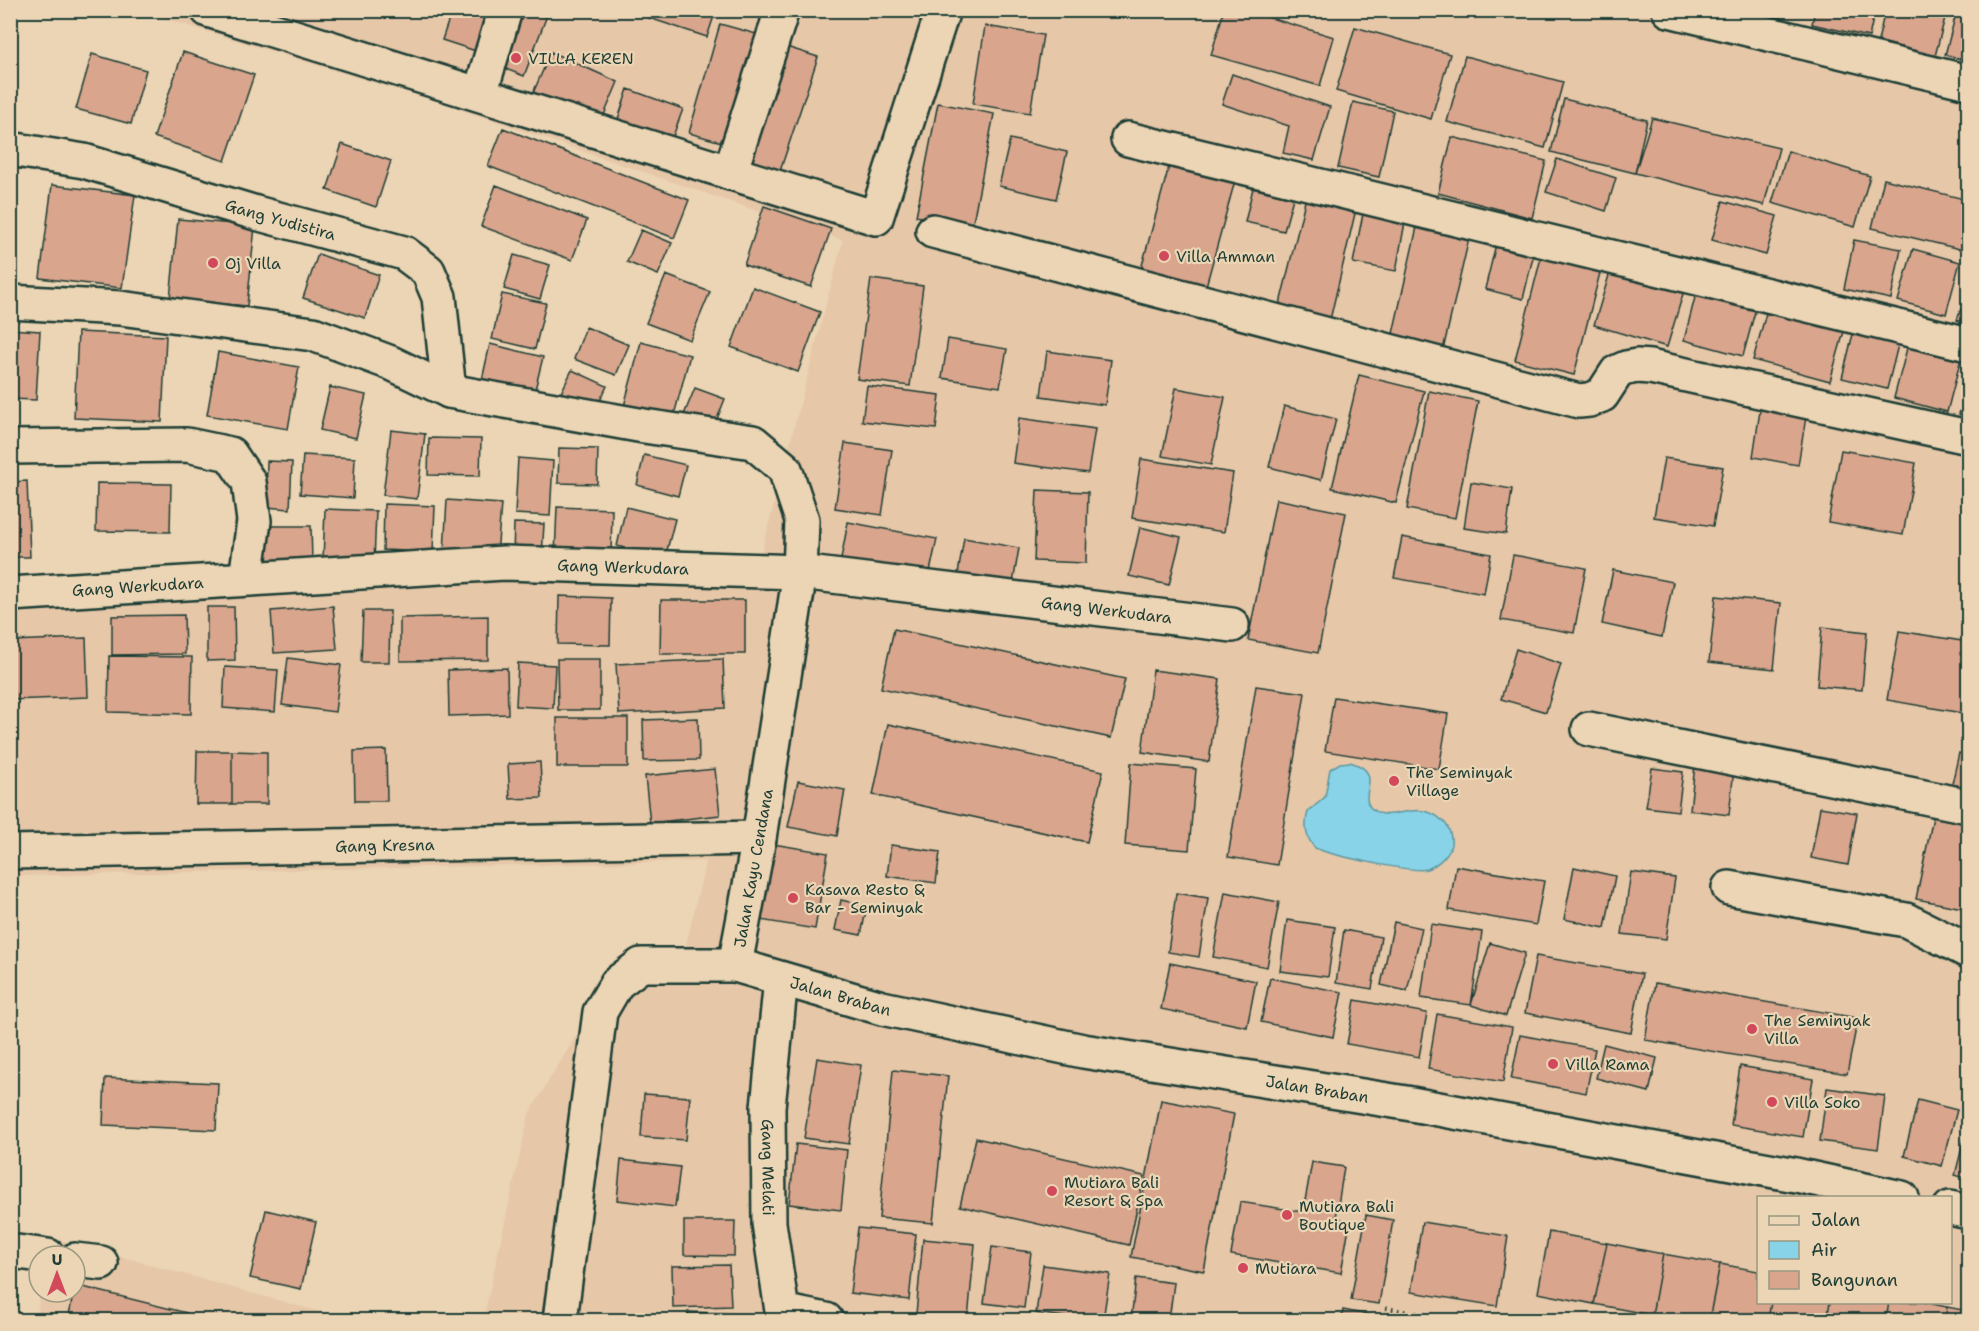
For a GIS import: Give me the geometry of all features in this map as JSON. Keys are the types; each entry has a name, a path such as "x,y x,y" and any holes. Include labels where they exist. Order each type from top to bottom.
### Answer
{"street":[{"path":"480,94 505,10"},
{"path":"730,173 782,10"},
{"path":"224,13 876,218 943,10"},
{"path":"1669,10 1968,82"},
{"path":"1128,140 1968,344"},
{"name":"Gang Yudistira","path":"10,149 84,161 256,213 404,253 428,270 439,297 449,391"},
{"path":"933,231 1579,401 1602,395 1617,372 1636,366 1650,367 1968,437"},
{"path":"10,302 120,308 313,334 392,363 449,391"},
{"name":"Jalan Kayu Cendana","path":"449,391 644,426 753,442 785,470 802,520 800,572 759,838 735,965 641,965 617,983 600,1012 560,1320"},
{"path":"10,447 187,445 230,454 249,482 254,521 246,578"},
{"name":"Gang Werkudara","path":"10,594 504,563 800,572 1232,625"},
{"path":"1589,729 1968,806"},
{"name":"Gang Kresna","path":"10,852 759,838"},
{"path":"1729,888 1906,920 1968,951"},
{"name":"Jalan Braban","path":"735,965 882,1008 1083,1050 1406,1103 1796,1175 1897,1196"},
{"name":"Gang Melati","path":"781,979 768,1107 769,1223 782,1311 826,1320"},
{"path":"1952,1208 1968,1212"},
{"path":"10,1251 27,1253"}],"path":[{"path":"1386,1308 1456,1320"}],"shaded area":[{"path":"140,11 1968,11 1968,1320 479,1320 484,1316 529,1114 608,983 677,983 706,861 11,876 10,586 757,570 843,240 445,104"},
{"path":"46,1236 75,1244 45,1244"},
{"path":"87,1247 349,1320 37,1320 39,1304 87,1304"}],"water":[{"path":"1350,762 1367,772 1369,784 1367,797 1372,809 1388,814 1424,811 1434,814 1444,822 1451,841 1449,851 1441,860 1434,866 1418,870 1353,859 1315,848 1307,831 1308,812 1325,797 1330,769 1340,763"}],"building":[{"path":"452,10 495,10 482,53 442,40"},
{"path":"511,10 549,10 524,76 490,63"},
{"path":"651,10 716,10 707,37 649,18"},
{"path":"1224,10 1244,10 1334,37 1320,86 1211,55"},
{"path":"1815,10 1875,10 1869,37 1812,24"},
{"path":"1885,10 1947,10 1935,56 1878,41"},
{"path":"1957,10 1968,10 1968,61 1945,55"},
{"path":"720,24 760,35 729,144 689,133"},
{"path":"985,26 1043,35 1030,113 973,104"},
{"path":"1355,27 1450,54 1431,119 1336,91"},
{"path":"774,43 818,57 780,171 735,156"},
{"path":"183,52 254,75 225,161 154,137"},
{"path":"551,52 618,82 601,122 533,93"},
{"path":"92,54 146,70 131,124 76,109"},
{"path":"1465,56 1563,82 1545,148 1447,122"},
{"path":"1232,74 1330,107 1314,160 1283,153 1289,126 1222,104"},
{"path":"628,89 683,109 669,147 615,128"},
{"path":"1564,99 1647,120 1635,173 1551,152"},
{"path":"1353,102 1393,111 1379,177 1338,168"},
{"path":"938,103 994,114 972,227 916,216"},
{"path":"1652,118 1779,148 1764,205 1635,173"},
{"path":"503,128 689,200 674,238 488,166"},
{"path":"1452,137 1546,161 1532,218 1438,193"},
{"path":"1010,139 1067,152 1056,199 999,186"},
{"path":"342,144 391,161 376,207 327,190"},
{"path":"1788,151 1870,176 1855,227 1772,203"},
{"path":"1171,159 1236,177 1206,286 1141,269"},
{"path":"1557,159 1616,178 1606,211 1546,192"},
{"path":"1884,179 1968,200 1968,251 1872,228"},
{"path":"52,185 135,195 122,288 40,278"},
{"path":"496,185 587,220 572,260 481,226"},
{"path":"1253,188 1293,198 1284,231 1245,222"},
{"path":"1307,193 1357,205 1329,324 1278,312"},
{"path":"1723,201 1777,216 1766,255 1712,240"},
{"path":"764,206 831,229 811,287 744,265"},
{"path":"1363,214 1405,222 1396,271 1353,263"},
{"path":"1419,218 1471,230 1443,350 1392,338"},
{"name":"Oj Villa","path":"178,219 255,226 247,306 170,299"},
{"path":"641,230 672,243 658,275 627,262"},
{"path":"1854,240 1901,249 1891,299 1844,289"},
{"path":"1496,244 1534,253 1523,299 1485,289"},
{"path":"1544,246 1603,261 1574,375 1515,360"},
{"path":"1913,249 1960,262 1946,314 1898,301"},
{"path":"318,254 379,275 365,318 303,298"},
{"path":"514,255 550,265 540,299 504,289"},
{"path":"1613,262 1686,284 1667,347 1594,325"},
{"path":"666,275 710,292 690,340 646,323"},
{"path":"871,279 923,286 910,386 857,379"},
{"path":"1699,282 1759,297 1743,356 1684,340"},
{"path":"753,287 820,312 798,372 731,347"},
{"path":"1968,290 1968,324 1957,320"},
{"path":"502,294 546,303 535,349 492,339"},
{"path":"1770,299 1847,321 1830,381 1753,360"},
{"path":"1856,322 1901,333 1887,389 1842,378"},
{"path":"586,327 629,345 616,375 574,359"},
{"path":"10,329 40,331 36,400 10,399"},
{"path":"78,332 166,336 162,422 74,418"},
{"path":"1910,337 1963,351 1947,412 1894,398"},
{"path":"948,339 1007,349 1000,387 942,378"},
{"path":"641,342 690,355 673,419 624,406"},
{"path":"490,344 543,357 532,402 480,389"},
{"path":"1047,351 1111,360 1105,405 1041,396"},
{"path":"218,352 299,367 288,429 207,415"},
{"path":"572,370 607,386 594,413 559,397"},
{"path":"1359,375 1424,391 1396,503 1332,488"},
{"path":"1968,385 1968,417 1959,414"},
{"path":"867,386 940,395 936,429 862,421"},
{"path":"330,387 366,395 356,438 320,430"},
{"path":"695,388 725,399 713,429 683,417"},
{"path":"1176,388 1225,397 1211,465 1162,456"},
{"path":"1429,391 1478,401 1455,518 1407,509"},
{"path":"1761,404 1807,411 1798,465 1753,457"},
{"path":"1284,406 1336,419 1321,480 1269,467"},
{"path":"1019,418 1095,429 1088,473 1013,463"},
{"path":"391,430 425,434 417,499 383,495"},
{"path":"429,438 481,439 480,476 428,475"},
{"path":"845,443 892,450 882,515 835,508"},
{"path":"559,448 598,449 597,484 558,483"},
{"path":"1841,450 1916,463 1903,535 1828,522"},
{"path":"303,455 355,458 353,498 300,494"},
{"path":"644,455 686,465 678,496 637,485"},
{"path":"518,458 553,461 550,516 515,514"},
{"path":"1664,458 1723,467 1713,526 1654,517"},
{"path":"1141,459 1233,473 1224,532 1132,518"},
{"path":"267,461 292,462 290,509 266,507"},
{"path":"27,481 30,557 10,557 10,482"},
{"path":"1471,482 1512,489 1506,534 1464,528"},
{"path":"97,483 171,484 170,532 96,531"},
{"path":"1037,490 1088,492 1086,563 1034,561"},
{"path":"1276,499 1346,513 1318,653 1248,640"},
{"path":"447,500 501,504 497,556 444,552"},
{"path":"384,504 435,506 433,552 383,550"},
{"path":"557,507 612,509 611,557 555,555"},
{"path":"626,507 675,519 665,558 617,546"},
{"path":"325,509 376,511 374,563 323,561"},
{"path":"848,522 937,539 929,576 841,559"},
{"path":"514,523 544,524 542,556 513,555"},
{"path":"267,526 311,526 312,560 267,561"},
{"path":"1140,527 1181,537 1169,585 1129,576"},
{"path":"1402,537 1491,554 1484,594 1394,578"},
{"path":"964,538 1019,548 1013,583 958,574"},
{"path":"1513,555 1586,568 1574,633 1501,620"},
{"path":"1613,570 1673,582 1662,637 1602,624"},
{"path":"559,596 611,598 610,645 558,644"},
{"path":"1716,596 1781,603 1774,669 1709,662"},
{"path":"661,600 745,600 745,654 660,654"},
{"path":"333,606 337,649 274,653 271,611"},
{"path":"207,607 234,607 235,660 207,661"},
{"path":"363,611 390,611 389,662 361,662"},
{"path":"184,615 185,654 112,655 112,616"},
{"path":"488,616 488,660 400,661 400,618"},
{"path":"1822,627 1867,632 1862,690 1817,686"},
{"path":"894,629 1125,679 1111,738 881,688"},
{"path":"1899,631 1968,642 1968,714 1887,700"},
{"path":"86,638 88,697 10,700 10,641"},
{"path":"1516,649 1561,664 1546,712 1501,699"},
{"path":"109,656 192,657 191,714 108,712"},
{"path":"288,658 341,665 335,712 282,705"},
{"path":"557,659 600,659 600,710 558,710"},
{"path":"723,659 725,708 619,714 616,664"},
{"path":"518,663 555,665 553,708 516,706"},
{"path":"225,667 278,670 275,712 223,708"},
{"path":"507,668 508,714 449,716 448,670"},
{"path":"1153,670 1220,679 1209,762 1142,752"},
{"path":"1256,686 1305,693 1277,865 1228,857"},
{"path":"1334,697 1448,714 1439,769 1325,751"},
{"path":"557,718 628,718 628,767 557,767"},
{"path":"698,718 699,760 644,761 643,720"},
{"path":"888,724 1103,771 1087,842 873,795"},
{"path":"386,750 387,801 355,801 354,751"},
{"path":"197,751 232,751 232,804 196,804"},
{"path":"232,751 267,752 267,804 232,804"},
{"path":"1959,753 1968,755 1968,788 1952,784"},
{"path":"540,762 542,798 510,799 508,764"},
{"path":"1131,763 1196,769 1189,850 1125,845"},
{"path":"1695,765 1734,769 1729,815 1690,810"},
{"path":"10,768 13,768 13,819 10,819"},
{"path":"1652,768 1683,772 1678,811 1646,807"},
{"path":"715,769 720,815 650,823 645,776"},
{"path":"798,781 845,790 837,836 788,827"},
{"path":"1820,807 1857,813 1848,865 1811,858"},
{"path":"1933,817 1968,824 1968,909 1916,899"},
{"path":"773,844 828,853 815,929 760,920"},
{"path":"891,845 940,852 936,883 887,876"},
{"path":"1456,866 1544,881 1536,925 1449,910"},
{"path":"1574,867 1615,876 1605,928 1564,919"},
{"path":"1631,872 1675,878 1666,939 1622,934"},
{"path":"1225,892 1279,902 1267,967 1213,957"},
{"path":"1176,893 1208,898 1199,957 1168,952"},
{"path":"841,900 867,906 861,935 835,930"},
{"path":"1287,920 1335,927 1328,977 1280,971"},
{"path":"1394,922 1422,928 1407,991 1381,985"},
{"path":"1431,924 1482,932 1471,1005 1421,998"},
{"path":"1344,930 1381,937 1372,989 1336,983"},
{"path":"1490,943 1525,953 1506,1016 1471,1005"},
{"path":"1536,956 1642,974 1631,1033 1525,1013"},
{"path":"1170,963 1256,981 1247,1027 1161,1009"},
{"path":"1270,978 1342,992 1333,1037 1261,1022"},
{"name":"The Seminyak Villa","path":"1655,983 1858,1018 1847,1074 1645,1040"},
{"path":"1355,1000 1427,1013 1419,1057 1347,1044"},
{"path":"1437,1014 1512,1027 1503,1082 1428,1069"},
{"name":"Villa Rama","path":"1520,1035 1595,1049 1586,1093 1511,1079"},
{"path":"1604,1044 1657,1058 1649,1092 1596,1078"},
{"path":"817,1058 861,1065 849,1144 804,1138"},
{"name":"Villa Soko","path":"1740,1066 1813,1079 1803,1137 1731,1125"},
{"path":"893,1070 948,1076 933,1223 879,1218"},
{"path":"105,1078 218,1083 216,1130 103,1125"},
{"path":"1827,1088 1885,1096 1878,1149 1820,1141"},
{"path":"644,1094 690,1097 686,1140 641,1137"},
{"path":"1161,1100 1234,1114 1204,1271 1131,1257"},
{"path":"1918,1100 1957,1110 1942,1166 1904,1156"},
{"path":"1968,1124 1968,1179 1955,1175"},
{"name":"Mutiara Bali Resort & Spa","path":"976,1138 1144,1176 1129,1245 960,1206"},
{"path":"796,1144 847,1150 841,1210 789,1204"},
{"path":"621,1160 680,1167 675,1207 617,1200"},
{"name":"Mutiara Bali Boutique","path":"1312,1162 1344,1167 1336,1218 1350,1221 1341,1273 1231,1255 1240,1202 1303,1212"},
{"path":"266,1210 316,1222 301,1289 250,1278"},
{"path":"1366,1215 1393,1220 1379,1304 1351,1300"},
{"path":"684,1221 735,1221 734,1256 684,1255"},
{"path":"1422,1222 1508,1236 1497,1306 1411,1292"},
{"path":"858,1228 916,1234 909,1300 850,1293"},
{"path":"1549,1232 1607,1243 1594,1304 1538,1293"},
{"path":"923,1239 975,1244 968,1319 916,1314"},
{"path":"1607,1243 1663,1254 1652,1315 1594,1304"},
{"path":"992,1247 1031,1252 1024,1308 984,1303"},
{"path":"1663,1254 1720,1264 1709,1320 1680,1320 1652,1315"},
{"path":"1720,1264 1757,1271 1757,1304 1771,1304 1768,1320 1709,1320"},
{"path":"729,1265 731,1306 673,1308 672,1266"},
{"path":"1043,1265 1110,1274 1103,1320 1036,1313"},
{"path":"1136,1278 1174,1283 1169,1320 1131,1320"},
{"path":"87,1288 187,1313 186,1320 68,1320 71,1304 87,1304"},
{"path":"1771,1304 1830,1304 1827,1320 1768,1320"},
{"path":"1830,1304 1889,1304 1886,1320 1827,1320"},
{"path":"1889,1304 1933,1304 1947,1307 1945,1320 1886,1320"},
{"path":"1947,1307 1968,1311 1968,1320 1945,1320"},
{"path":"1343,1310 1390,1319 1390,1320 1341,1320"},
{"path":"688,1312 740,1314 740,1320 688,1320"}],"place":[{"name":"VILLA KEREN","path":"516,58"},
{"name":"Villa Amman","path":"1164,256"},
{"name":"Oj Villa","path":"213,263"},
{"name":"The Seminyak Village","path":"1394,781"},
{"name":"Kasava Resto & Bar - Seminyak","path":"793,898"},
{"name":"The Seminyak Villa","path":"1752,1029"},
{"name":"Villa Rama","path":"1553,1064"},
{"name":"Villa Soko","path":"1772,1102"},
{"name":"Mutiara Bali Resort & Spa","path":"1052,1191"},
{"name":"Mutiara Bali Boutique","path":"1287,1215"},
{"name":"Mutiara","path":"1243,1268"}]}
